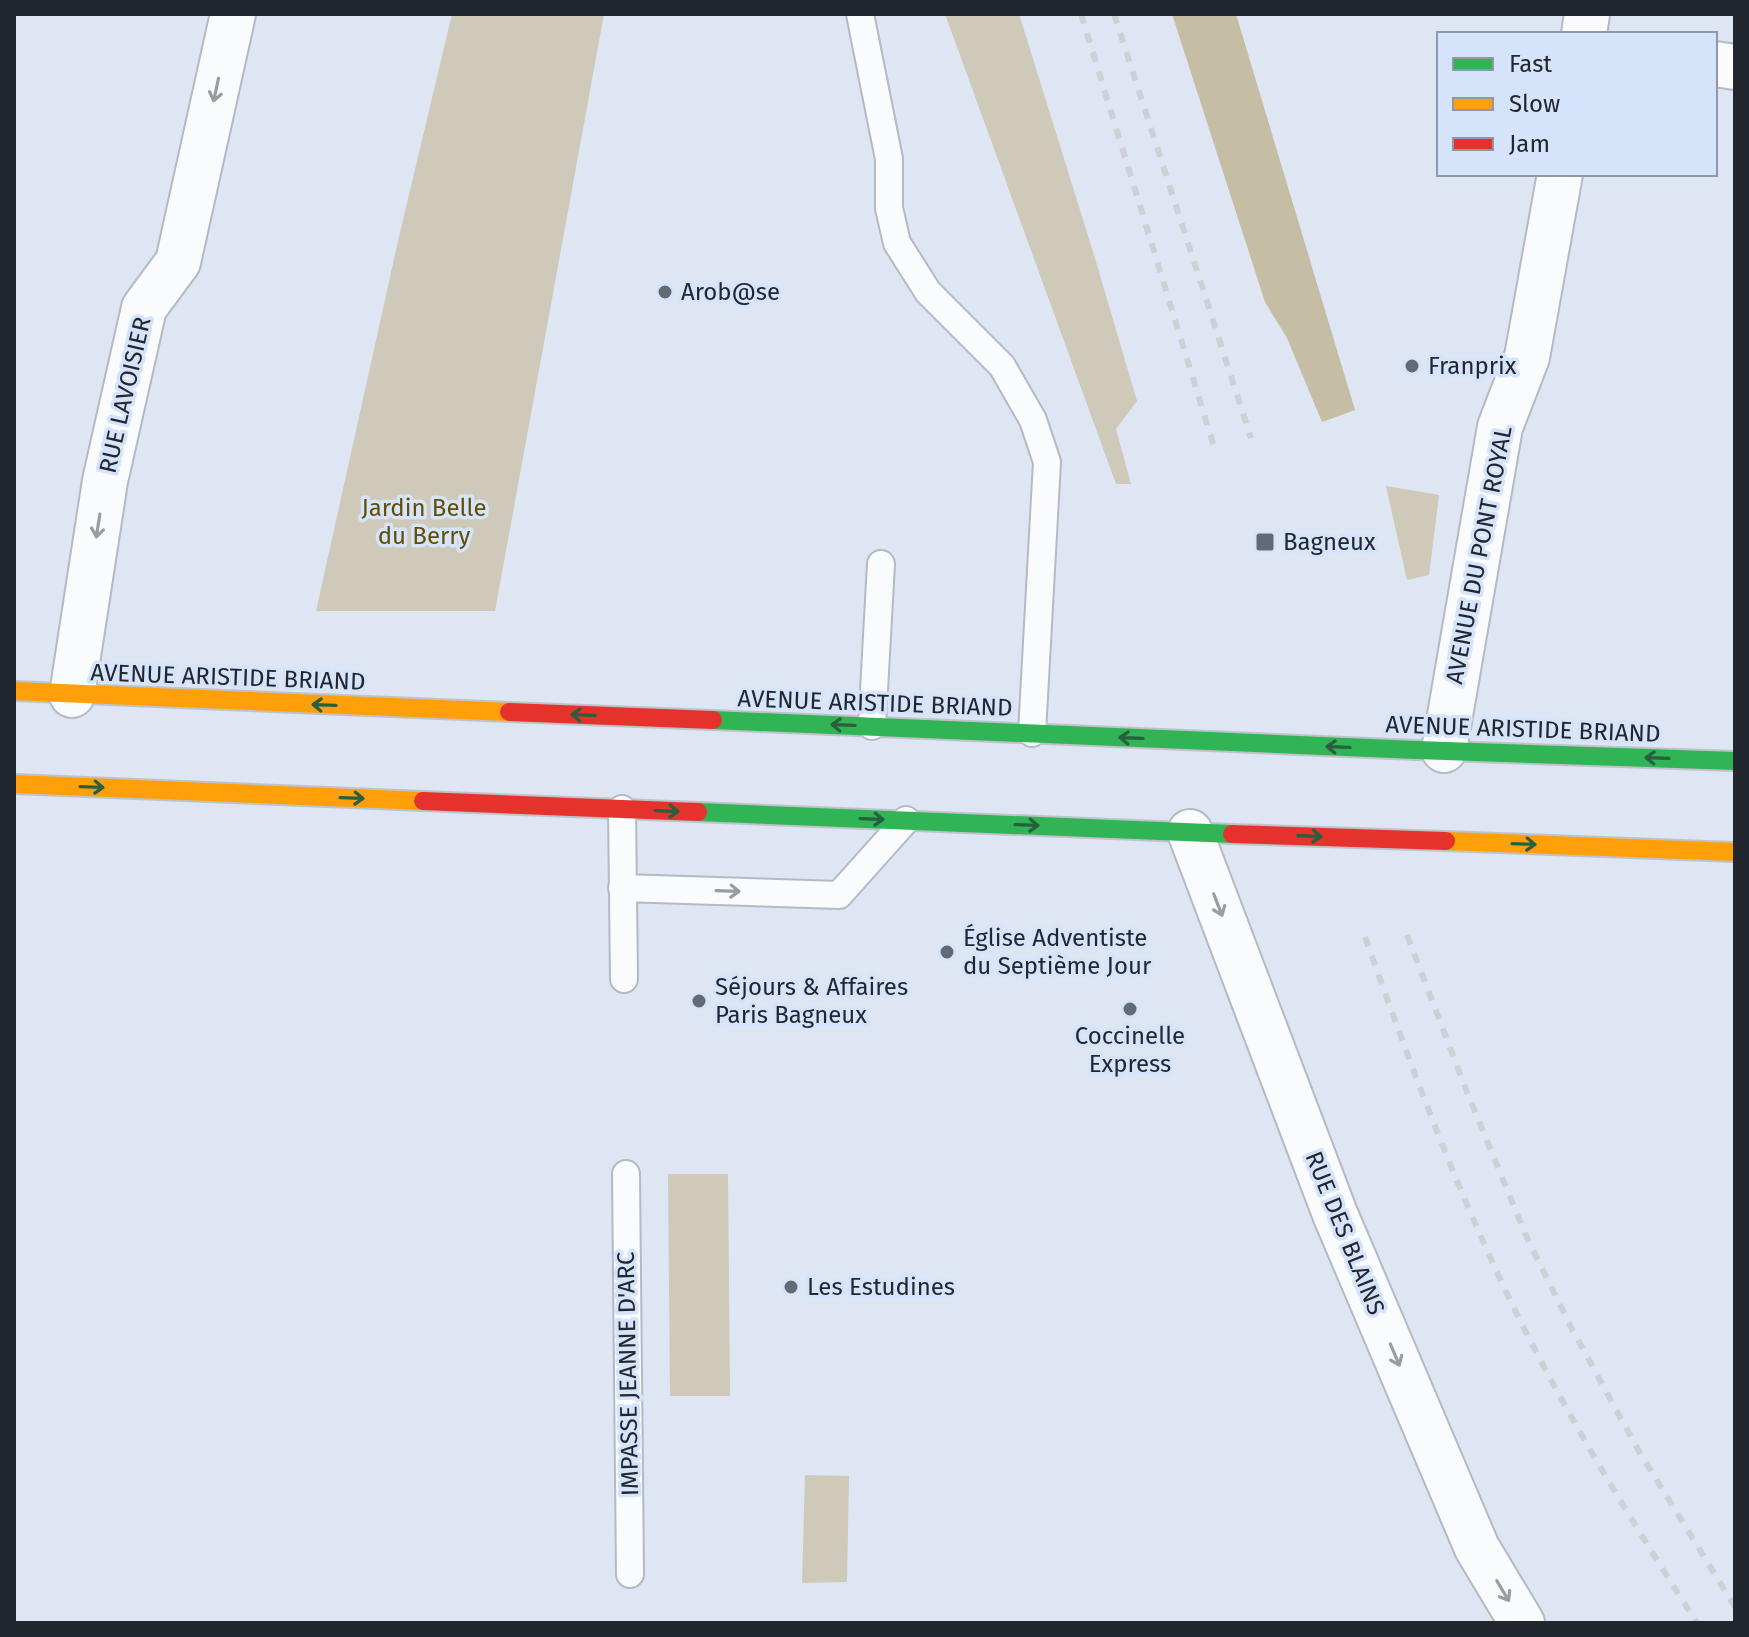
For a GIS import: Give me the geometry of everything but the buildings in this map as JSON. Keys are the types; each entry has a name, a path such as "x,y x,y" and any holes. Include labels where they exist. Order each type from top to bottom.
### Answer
{"main road":[{"name":"AVENUE ARISTIDE BRIAND","path":"14,691 1735,761"},
{"path":"14,784 1735,852"}],"street":[{"name":"RUE LAVOISIER","path":"72,695 105,481 144,308 178,262 233,14"},
{"name":"AVENUE DU PONT ROYAL","path":"1430,750 1500,427 1527,357 1560,176"},
{"name":"RUE DES BLAINS","path":"1211,833 1335,1214 1477,1548 1522,1623"}],"lane":[{"path":"860,14 889,159 889,208 897,243 928,292 1002,366 1033,420 1047,462 1032,733"},
{"path":"872,726 881,564"},
{"path":"622,809 624,979"},
{"path":"622,888 839,895 906,820"},
{"name":"IMPASSE JEANNE D'ARC","path":"626,1174 630,1574"}],"green space":[{"name":"Jardin Belle du Berry","path":"452,14 604,14 495,611 316,611 398,241"},
{"path":"945,14 1019,14 1137,401 1116,429 1131,484 1116,484"},
{"path":"1386,486 1439,495 1429,575 1407,580"},
{"path":"668,1174 728,1174 730,1396 670,1396"},
{"path":"805,1475 849,1476 847,1582 802,1583"}],"shaded area":[{"path":"1172,14 1236,14 1355,410 1322,422 1287,338 1265,302"}],"railway":[{"path":"1081,14 1215,450"},
{"path":"1114,14 1251,438"},
{"path":"1407,935 1527,1238 1637,1448 1735,1607"},
{"path":"1365,937 1440,1140 1513,1306 1587,1445 1697,1623"}],"traffic: fast":[{"path":"713,720 1209,741"},
{"path":"1209,741 1416,750"},
{"path":"1416,750 1735,761"},
{"path":"698,812 1232,834"}],"traffic: slow":[{"path":"14,691 509,712"},
{"path":"14,784 423,801"},
{"path":"1446,841 1735,852"}],"traffic: jam":[{"path":"509,712 713,720"},
{"path":"423,801 698,812"},
{"path":"1232,834 1446,841"}],"place":[{"name":"Arob@se","path":"665,292"},
{"name":"Franprix","path":"1412,366"},
{"name":"Bagneux","path":"1265,542"},
{"name":"Église Adventiste du Septième Jour","path":"947,952"},
{"name":"Séjours & Affaires Paris Bagneux","path":"699,1001"},
{"name":"Coccinelle Express","path":"1130,1009"},
{"name":"Les Estudines","path":"791,1287"}]}
